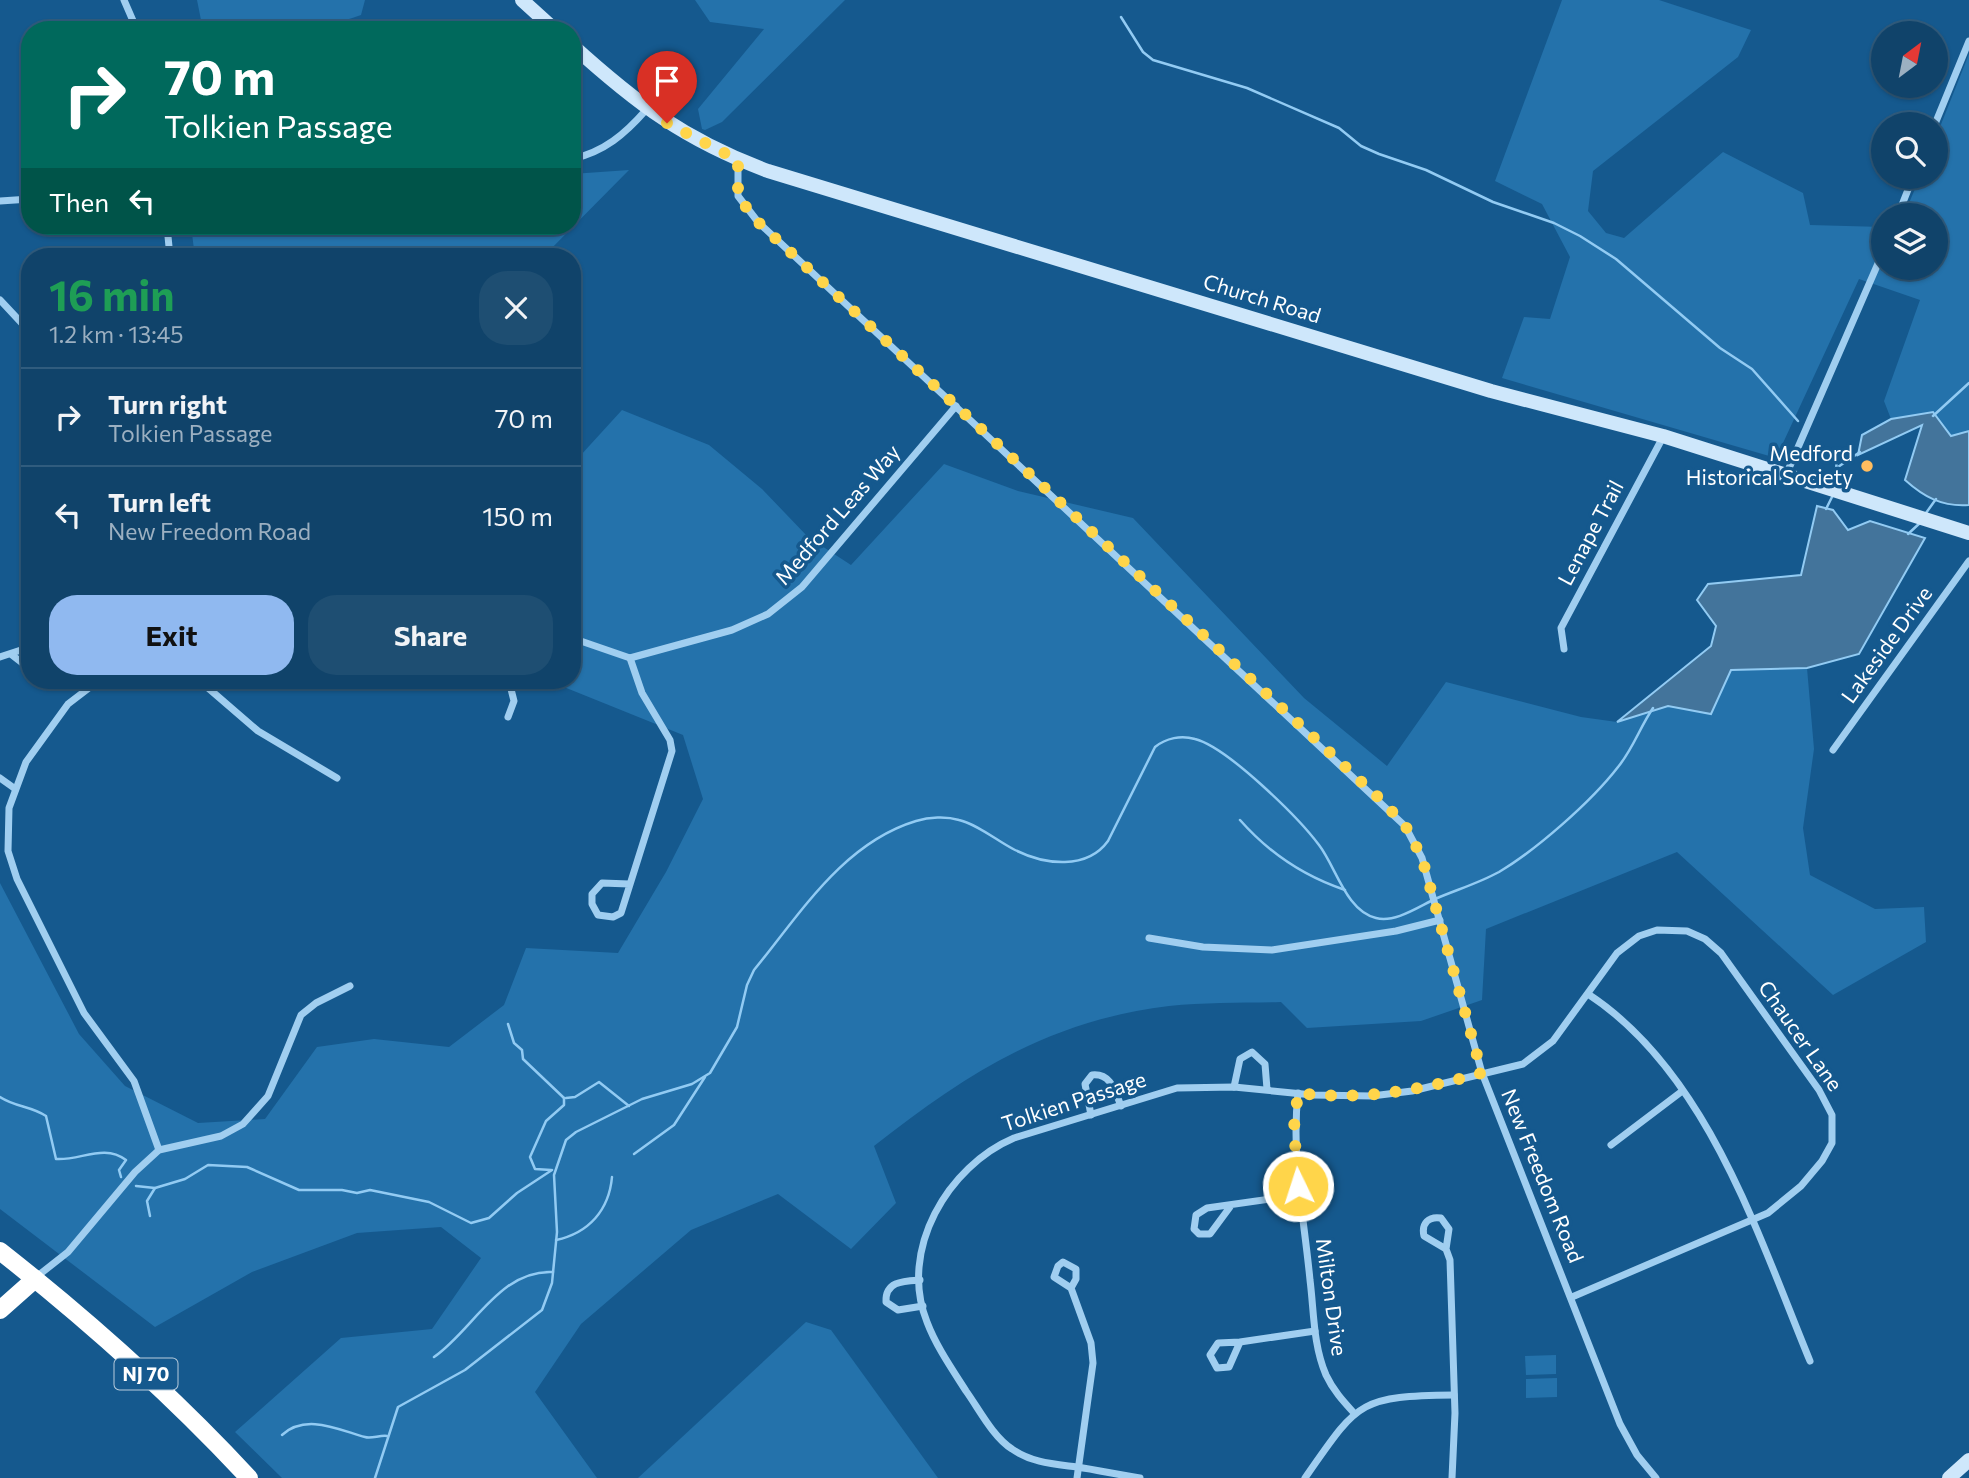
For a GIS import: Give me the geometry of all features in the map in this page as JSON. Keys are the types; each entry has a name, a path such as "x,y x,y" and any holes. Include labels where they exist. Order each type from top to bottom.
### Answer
{"highway":[{"name":"NJ 70","path":"0,1251 174,1400 249,1478"},
{"path":"0,1310 35,1279"}],"main road":[{"path":"522,0 545,21"},
{"name":"Church Road","path":"581,53 646,110 738,160 1491,391 1663,436 1969,533"},
{"path":"1949,1478 1969,1460"}],"street":[{"path":"124,0 133,21"},
{"path":"1940,112 1969,41"},
{"path":"581,157 611,144 646,110"},
{"name":"New Freedom Road","path":"738,160 738,197 749,213 1392,812 1414,840 1429,880 1482,1073 1620,1424 1637,1455 1656,1478"},
{"path":"0,201 21,200"},
{"path":"1786,475 1871,280"},
{"path":"0,300 21,322"},
{"name":"Medford Leas Way","path":"629,658 749,624 785,602 956,407"},
{"name":"Lenape Trail","path":"1564,649 1561,628 1663,436"},
{"name":"Lakeside Drive","path":"1833,750 1969,561"},
{"path":"581,641 629,658 642,693 670,740 672,751 621,913 613,918 598,915 592,904 592,894 602,883 629,884"},
{"path":"0,657 12,655 21,648"},
{"path":"12,655 21,662"},
{"path":"88,689 68,704 26,762 14,788 9,808 7,842 17,879 84,1013 134,1081 159,1150"},
{"path":"209,689 258,731 337,778"},
{"path":"508,717 514,701 511,689"},
{"path":"0,778 14,788"},
{"path":"1149,938 1203,947 1272,950 1396,931 1440,920"},
{"name":"Chaucer Lane","path":"1482,1073 1523,1064 1553,1041 1611,961 1631,940 1648,932 1667,929 1687,931 1705,939 1720,953 1743,983 1819,1090 1834,1124 1832,1143 1815,1169 1785,1202 1752,1222 1572,1297"},
{"path":"35,1279 68,1252 135,1172 159,1150 221,1136 243,1124 268,1096 301,1015 316,1003 350,986"},
{"path":"1588,994 1639,1034 1708,1126 1752,1222 1810,1361"},
{"path":"1234,1087 1240,1059 1252,1052 1265,1064 1267,1089"},
{"name":"Tolkien Passage","path":"1140,1478 1034,1460 1004,1443 945,1357 926,1320 920,1280 924,1249 934,1215 945,1194 971,1164 992,1148 1014,1138 1177,1088 1234,1087 1351,1097 1387,1095 1482,1073"},
{"path":"1091,1115 1085,1089 1092,1075 1103,1076 1111,1083 1121,1106"},
{"path":"1611,1145 1682,1092"},
{"name":"Milton Drive","path":"1298,1093 1294,1127 1315,1331 1326,1374 1340,1398 1354,1413"},
{"path":"1230,1207 1210,1234 1199,1234 1194,1229 1193,1220 1202,1210 1299,1195"},
{"path":"1446,1248 1423,1236 1422,1228 1426,1221 1434,1217 1445,1222 1448,1229 1446,1248 1450,1260 1454,1395 1452,1478"},
{"path":"920,1280 893,1284 887,1291 886,1302 898,1310 923,1306"},
{"path":"1071,1288 1091,1343 1093,1363 1077,1478"},
{"path":"1240,1342 1229,1367 1217,1368 1210,1355 1218,1343 1315,1331"},
{"path":"1305,1478 1334,1434 1354,1413 1381,1399 1454,1395"}],"shaded area":[{"path":"197,0 365,0 361,15 341,21 201,21"},
{"path":"695,0 845,0 722,122 705,130 702,129 698,109 764,29 710,22"},
{"path":"1562,0 1659,0 1751,30 1738,57 1593,171 1588,211 1606,233 1624,238 1723,152 1803,193 1810,225 1871,227 1871,280 1948,280 1948,203 1909,203 1915,189 1948,189 1946,112 1969,54 1969,431 1951,436 1933,412 1891,419 1884,401 1920,300 1859,279 1776,458 1502,378 1524,317 1550,319 1570,257 1542,204 1495,181"},
{"path":"629,170 581,219 581,173"},
{"path":"192,235 565,235 552,248 194,248"},
{"path":"622,410 709,445 762,489 808,537 851,565 944,464 1018,491 1133,518 1304,698 1387,766 1446,682 1581,717 1617,722 1668,706 1711,714 1730,670 1807,668 1814,749 1803,828 1810,875 1875,909 1924,907 1926,942 1833,995 1677,852 1486,929 1482,1000 1421,1021 1307,1028 1281,1002 1169,1006 1125,1013 1085,1024 1011,1054 976,1074 942,1095 874,1146 896,1203 851,1249 778,1194 691,1230 581,1324 535,1392 597,1478 282,1478 235,1432 341,1338 432,1329 481,1258 441,1227 357,1233 252,1272 155,1327 0,1209 0,883 79,1034 125,1086 198,1123 265,1119 317,1047 374,1039 449,1047 504,1005 526,948 618,953 666,872 703,799 683,735 569,689 581,689 581,455"},
{"path":"1933,412 1951,436 1969,431 1969,505 1934,500 1905,480 1922,425 1858,455 1862,435 1891,419"},
{"path":"1817,506 1833,510 1848,530 1870,521 1925,538 1859,654 1807,668 1731,670 1711,714 1668,706 1617,722 1711,646 1716,626 1697,600 1708,584 1801,575"},
{"path":"806,1322 831,1330 938,1478 638,1478"},
{"path":"1556,1355 1556,1374 1526,1375 1525,1356"},
{"path":"1557,1378 1557,1397 1526,1398 1526,1379"}],"waterway":[{"path":"1121,17 1143,52 1153,60 1247,88 1339,128 1361,146 1426,170 1493,202 1554,223 1580,236 1616,259 1720,348 1752,369 1798,421"},
{"path":"1933,416 1969,383"},
{"path":"1835,469 1860,452"},
{"path":"1836,453 1837,487"},
{"path":"1826,509 1832,497"},
{"path":"1926,513 1936,499"},
{"path":"1908,534 1921,522"},
{"path":"375,1478 398,1407 465,1370 542,1310 552,1283 557,1232 554,1175 566,1140 576,1132 642,1099 692,1084 710,1073 737,1027 747,985 754,970 825,883 866,846 890,831 921,820 954,819 966,822 1027,855 1052,861 1077,861 1089,857 1108,841 1155,747 1169,739 1190,738 1225,755 1279,801 1319,845 1349,898 1357,907 1376,918 1391,918 1499,872 1546,838 1607,781 1628,753 1653,708"},
{"path":"1240,820 1263,843 1288,862 1315,878 1345,890"},
{"path":"508,1024 514,1043 522,1050 523,1059 564,1098"},
{"path":"634,1154 674,1125 705,1077"},
{"path":"566,1098 575,1097 599,1082 629,1106"},
{"path":"0,1097 46,1116 56,1159 101,1153 118,1155 126,1160 119,1170 121,1177"},
{"path":"551,1170 535,1169 530,1157 546,1121 564,1105 564,1098"},
{"path":"136,1186 155,1188 185,1179 208,1165 247,1167 299,1190 342,1190 357,1193 370,1190 429,1202 471,1223 489,1218 517,1193 552,1170"},
{"path":"556,1240 578,1232 595,1218 607,1200 612,1177"},
{"path":"150,1216 147,1201 155,1188"},
{"path":"434,1357 502,1290 534,1274 553,1272"},
{"path":"282,1435 291,1428 312,1424 334,1427 367,1437 387,1436"}],"place":[{"name":"Medford Historical Society","path":"1867,466"}],"route":[{"path":"667,123 738,160 738,197 749,213 1380,799 1405,825 1414,840 1429,880 1482,1073 1387,1095 1351,1097 1298,1093 1294,1127 1298,1186"}]}
